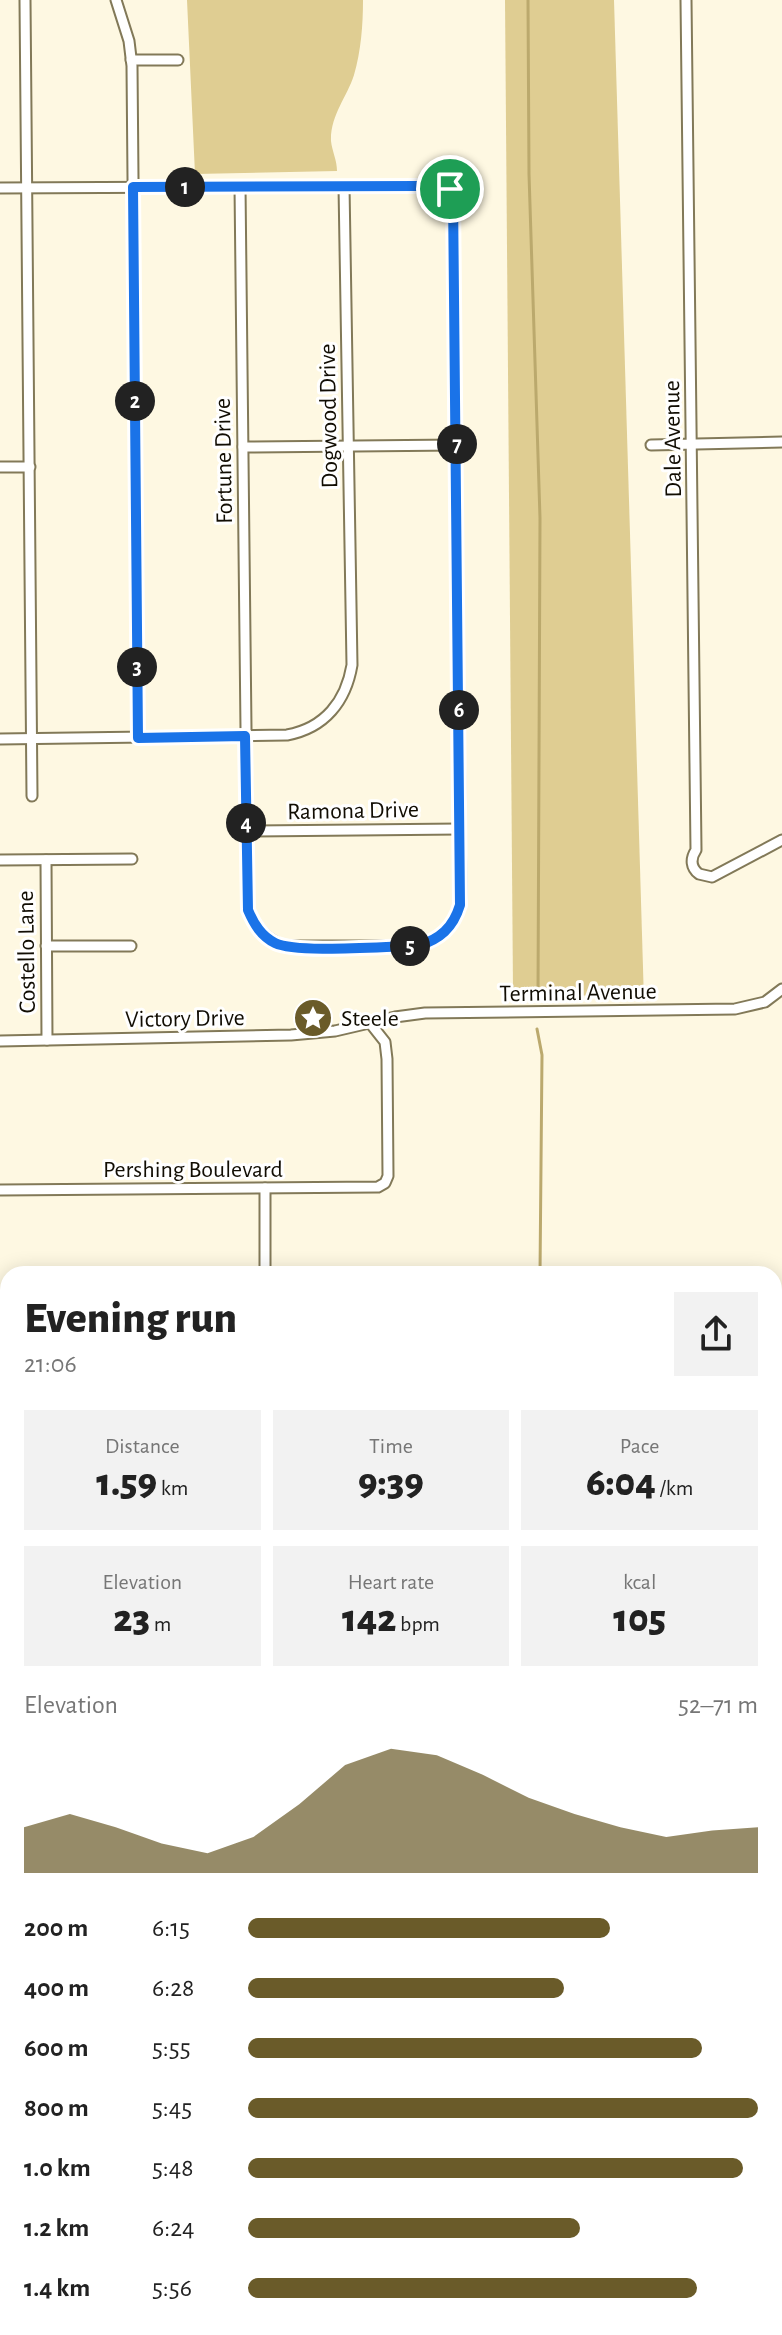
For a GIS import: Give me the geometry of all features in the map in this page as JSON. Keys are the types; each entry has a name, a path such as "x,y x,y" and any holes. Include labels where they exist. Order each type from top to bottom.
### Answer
{"street":[{"path":"25,0 32,796"},
{"path":"116,0 124,20 131,60 138,738"},
{"name":"Dale Avenue","path":"686,0 696,850 693,866 705,877 716,875 782,840"},
{"path":"131,60 178,60"},
{"name":"Fortune Drive","path":"240,186 246,899 252,920 274,942 298,948 418,946 439,937 452,924 460,905 453,195 450,189 443,186 344,186"},
{"path":"0,188 344,186"},
{"name":"Dogwood Drive","path":"0,739 245,736 302,732 323,720 345,691 352,665 352,646 344,186"},
{"path":"651,445 782,442"},
{"path":"243,447 457,445"},
{"path":"0,467 30,467"},
{"name":"Ramona Drive","path":"246,831 460,829"},
{"path":"46,860 132,859"},
{"name":"Costello Lane","path":"0,860 46,860 47,1040"},
{"path":"46,946 131,946"},
{"name":"Terminal Avenue","path":"370,1023 425,1013 735,1009 765,1002 782,989"},
{"name":"Victory Drive","path":"0,1041 291,1035 327,1032 370,1023"},
{"name":"Pershing Boulevard","path":"0,1190 378,1187 385,1183 388,1176 386,1050 379,1032 370,1023"},
{"path":"265,1188 265,1266"}],"shaded area":[{"path":"187,0 363,0 356,66 331,132 337,171 195,174"},
{"path":"505,0 614,0 644,1001 513,989"}],"waterway":[{"path":"528,0 529,174 540,518 538,996"},
{"path":"537,1029 542,1055 540,1266"}],"place":[{"name":"Steele","path":"313,1018"}],"route":[{"path":"443,186 450,189 453,195 457,445 460,905 445,932 418,946 284,946 259,930 248,910 245,736 138,738 133,187 443,186"}]}
